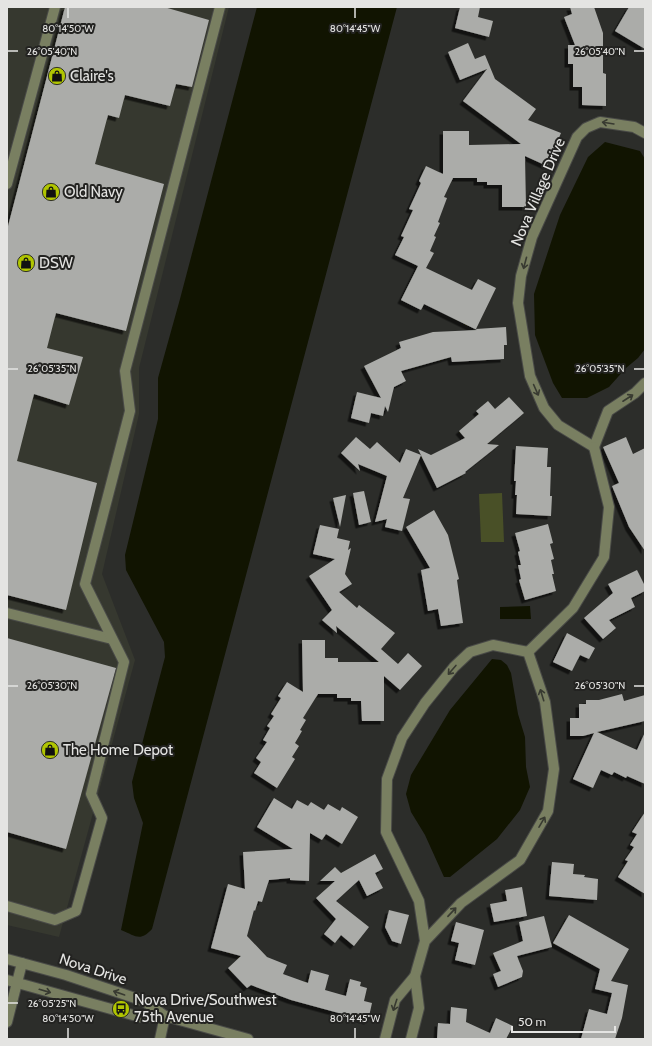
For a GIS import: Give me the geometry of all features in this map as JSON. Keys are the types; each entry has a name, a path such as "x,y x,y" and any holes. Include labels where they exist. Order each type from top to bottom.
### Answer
{"street":[{"path":"7,184 54,7"},
{"path":"7,906 55,920 76,911 102,818 91,794 124,662 84,584 130,411 124,371 220,7"},
{"name":"Nova Village Drive","path":"594,447 558,425 544,408 530,376 518,303 522,276 532,236 577,137 586,128 600,122 634,128 645,133"},
{"path":"528,652 573,608 604,557 609,507 594,447 608,411 635,394 645,383"},
{"path":"7,612 112,639"},
{"path":"411,1039 419,1008 415,976 425,941 419,901 386,832 387,779 402,738 435,691 454,667 470,652 493,646 528,652"},
{"path":"425,941 461,903 520,860 548,811 554,769 545,702 528,652"},
{"name":"Nova Drive","path":"7,959 66,975 144,1001 165,1016"},
{"path":"7,1022 12,981 22,963"},
{"path":"385,1039 395,1000 415,976"},
{"name":"Nova Drive","path":"12,981 140,1017 165,1016 248,1039"},
{"path":"160,1039 165,1016"}],"shaded area":[{"path":"7,7 229,7 139,368 139,414 102,574 135,660 59,937 7,925"},
{"path":"257,7 397,7 152,929 141,937 138,937 121,930 143,823 134,798 132,782 165,657 164,642 126,570 125,555 158,419 158,378"},
{"path":"605,142 640,151 645,159 645,349 609,387 587,398 562,398 553,383 535,335 534,294 560,215 588,157"},
{"path":"530,606 531,619 500,619 500,607"},
{"path":"492,659 501,660 507,665 511,673 518,714 525,737 526,767 530,787 520,810 497,839 450,877 444,877 425,835 411,812 406,794 411,775 450,710"}],"green space":[{"path":"502,493 504,542 481,542 479,494"}],"building":[{"path":"65,7 164,7 209,20 192,87 176,84 170,106 125,95 119,118 108,115 95,164 164,184 126,331 56,313 47,348 83,357 69,405 34,394 17,461 97,483 66,610 7,595 7,230"},
{"path":"460,7 480,7 478,17 493,21 489,37 455,28"},
{"path":"570,7 594,7 603,33 603,73 606,74 606,106 582,105 582,87 573,87 573,64 568,64 568,45 575,45 564,17 572,14"},
{"path":"629,7 645,7 645,49 615,31"},
{"path":"468,43 475,59 485,55 495,79 536,109 528,120 561,133 547,166 525,156 526,207 502,207 502,185 487,185 487,182 477,182 477,178 453,178 444,197 447,198 438,222 440,223 434,236 436,237 430,251 434,253 426,268 472,290 478,279 496,288 476,329 506,327 507,345 504,345 504,359 452,362 451,357 401,371 406,381 394,387 388,412 385,406 383,416 371,413 369,423 351,418 357,392 381,398 364,366 401,348 399,342 433,332 477,330 424,304 421,310 401,300 418,266 395,255 404,237 401,236 413,210 409,209 421,183 419,181 426,166 443,174 443,131 469,131 469,145 521,144 463,101 487,69 460,80 448,52"},
{"path":"509,397 524,413 487,444 499,445 465,472 466,473 437,488 418,449 431,455 465,438 459,431 479,414 476,411 488,401 495,409"},
{"path":"356,437 370,449 377,442 400,463 406,449 421,455 403,498 410,499 402,531 385,527 387,519 375,522 387,476 358,464 360,471 341,453"},
{"path":"626,437 633,454 645,448 645,551 629,527 612,486 619,483 603,447"},
{"path":"516,446 548,448 547,467 551,467 551,516 516,514 517,495 515,495 516,481 514,481"},
{"path":"364,491 371,522 359,525 353,493"},
{"path":"346,495 340,527 333,498"},
{"path":"434,510 448,535 459,579 457,580 463,623 441,626 438,609 428,611 421,570 430,568 406,527"},
{"path":"548,524 553,543 550,544 554,559 551,560 554,574 552,574 556,591 525,600 519,580 521,579 518,565 521,565 518,552 520,551 515,533"},
{"path":"320,525 339,529 337,538 350,541 348,550 351,548 345,574 352,584 339,592 357,608 359,605 395,633 381,649 398,664 408,653 422,666 400,690 384,676 384,721 362,721 361,701 351,701 351,698 337,698 337,694 318,694 303,718 306,720 295,743 299,746 292,757 295,759 277,788 254,773 261,762 256,758 267,742 263,740 270,728 267,726 274,716 271,714 281,698 278,696 287,682 303,692 302,640 325,640 325,658 338,658 338,662 379,662 336,626 337,633 322,620 332,610 309,576 335,559 313,554"},
{"path":"637,570 645,586 645,591 631,598 635,607 609,620 616,628 603,639 584,618 613,593 608,584"},
{"path":"567,633 595,648 589,659 580,655 572,671 553,662"},
{"name":"The Home Depot","path":"7,638 116,668 66,849 7,832"},
{"path":"622,694 624,701 645,695 645,721 597,732 637,750 645,732 645,784 627,776 626,778 614,772 612,775 601,770 593,788 573,779 594,733 583,736 570,736 570,718 579,718 579,704 586,704 586,700 599,700"},
{"path":"274,798 292,809 297,800 308,806 311,802 324,810 328,804 340,811 342,807 358,817 342,844 326,834 322,840 310,833 309,881 290,880 290,878 269,880 262,902 258,901 255,911 254,910 247,936 267,957 287,965 283,974 308,983 311,970 329,975 325,990 346,996 350,979 361,982 360,986 367,988 364,1001 372,1003 368,1021 291,1000 251,985 247,988 228,968 241,956 211,948 228,884 245,889 243,852 293,849 257,827"},
{"path":"645,812 645,894 618,877 628,861 625,860 634,847 630,845 637,834 632,832"},
{"path":"375,854 383,869 375,873 383,888 367,896 359,880 336,901 369,927 354,946 341,935 335,943 324,934 336,919 316,898 335,881 320,881 335,867 341,873"},
{"path":"552,862 574,864 573,874 585,875 584,877 598,879 597,900 549,896"},
{"path":"522,887 527,916 494,922 490,904 507,901 505,890"},
{"path":"389,910 409,915 401,944 392,941 385,927"},
{"path":"569,915 629,949 611,981 628,985 622,1018 615,1039 581,1039 589,1009 607,1014 612,993 595,989 600,969 553,943"},
{"path":"544,916 552,947 517,956 523,971 522,977 498,987 493,974 501,971 493,953 523,941 519,922"},
{"path":"456,922 484,930 475,965 455,960 459,943 451,941"},
{"path":"451,1007 467,1009 466,1022 490,1033 496,1018 513,1026 506,1039 437,1039 438,1023 450,1024"}],"place":[{"name":"Claire's","path":"57,76"},
{"name":"Old Navy","path":"51,192"},
{"name":"DSW","path":"26,263"},
{"name":"The Home Depot","path":"50,750"},
{"name":"Nova Drive/Southwest 75th Avenue","path":"121,1009"}]}
